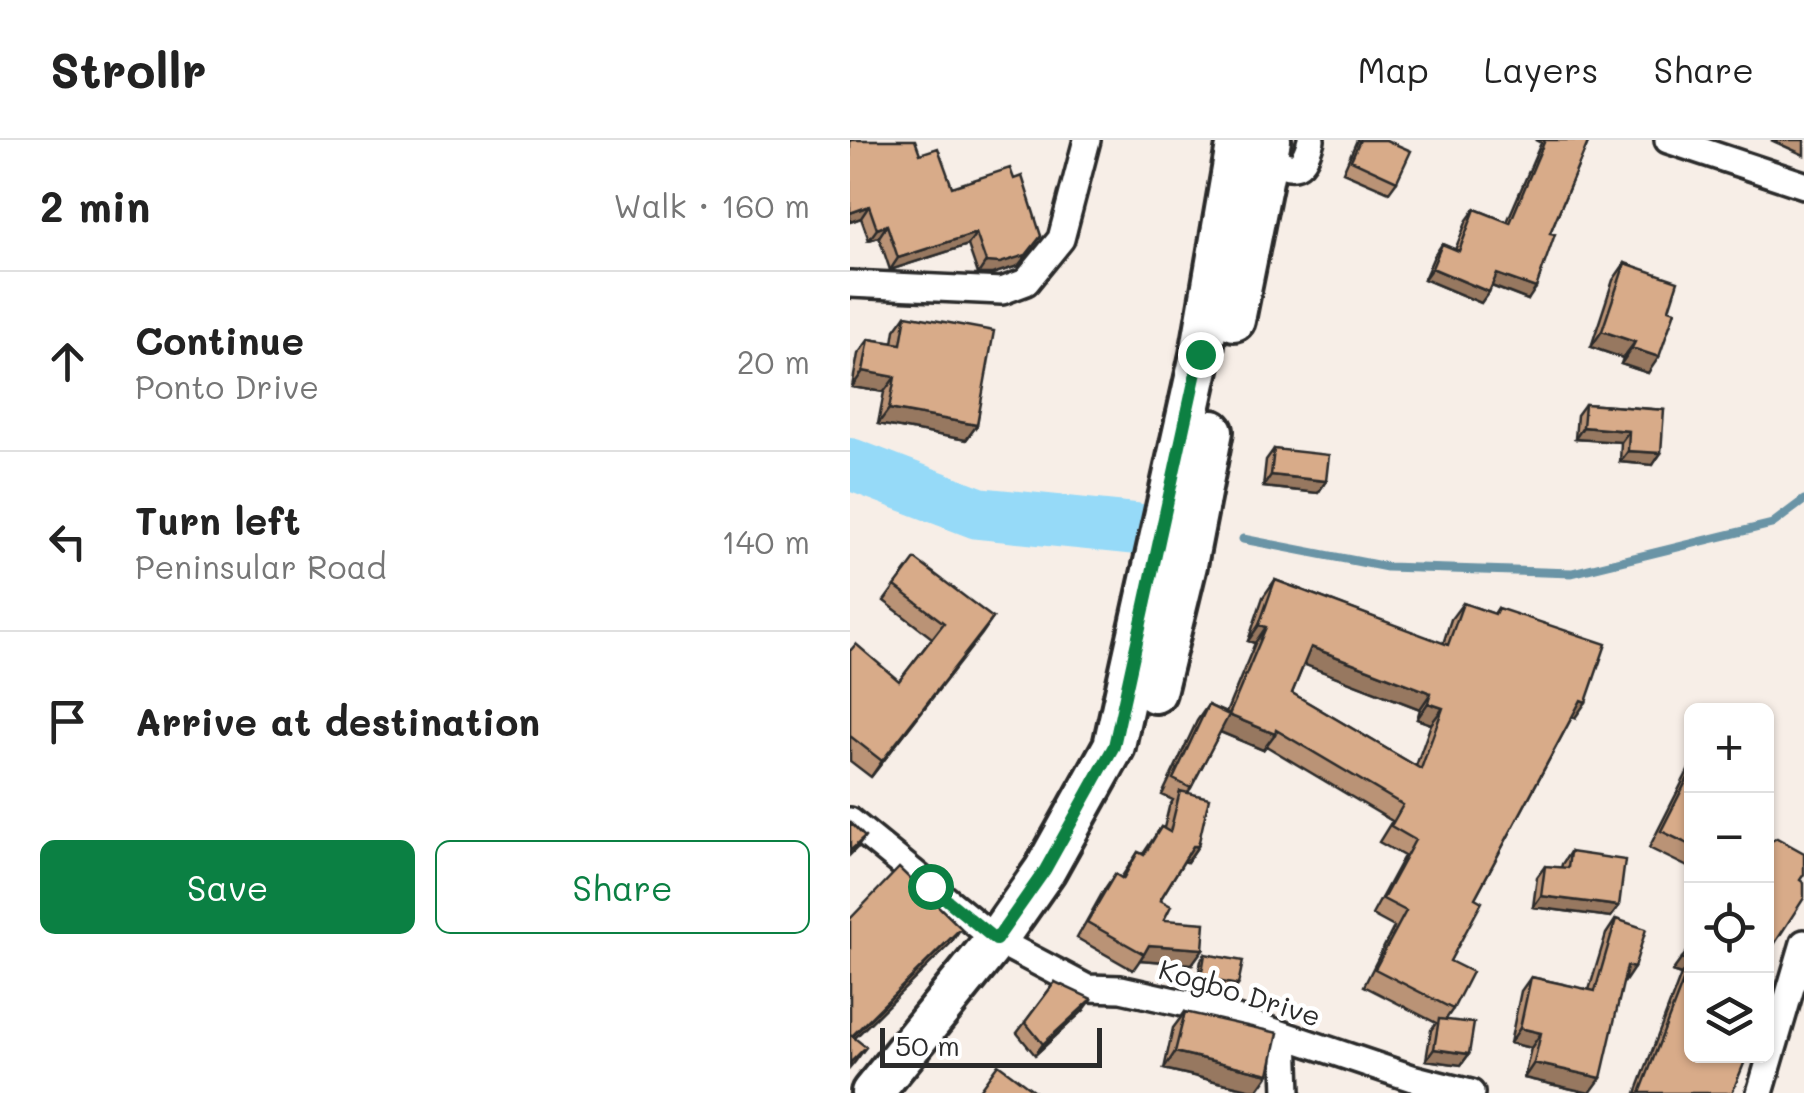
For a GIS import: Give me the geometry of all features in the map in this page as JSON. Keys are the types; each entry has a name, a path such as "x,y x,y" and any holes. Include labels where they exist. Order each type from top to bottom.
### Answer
{"main road":[{"path":"902,1093 1008,947 1095,840 1143,737 1186,564 1253,145"},
{"path":"872,1093 1008,947"}],"street":[{"path":"850,284 1002,291 1026,282 1061,239 1088,140"},
{"path":"1253,145 1289,168 1298,167 1306,157 1311,140"},
{"path":"1668,140 1804,185"},
{"name":"Kogbo Drive","path":"850,822 1008,947 1088,988 1121,989 1169,999 1471,1093"},
{"path":"1760,1093 1804,943"},
{"path":"1285,1036 1286,1093"}],"building":[{"path":"850,140 915,140 920,154 938,148 952,187 1010,168 1014,179 1022,176 1041,236 1026,255 1000,263 986,262 976,233 898,258 887,225 877,229 869,206 850,213"},
{"path":"1360,140 1386,140 1411,151 1397,181 1351,160"},
{"path":"1545,140 1589,140 1550,233 1555,234 1536,288 1497,274 1489,292 1432,268 1442,244 1459,251 1475,209 1510,223"},
{"path":"1625,263 1678,281 1669,309 1675,311 1659,357 1632,348 1635,342 1602,331"},
{"path":"906,315 994,331 977,425 889,409 895,377 863,371 869,339 901,344"},
{"path":"1585,404 1664,410 1661,453 1628,451 1629,431 1583,427"},
{"path":"1274,449 1329,455 1326,481 1271,475"},
{"path":"915,559 993,618 882,761 850,736 850,651 856,644 899,681 944,623 895,586"},
{"path":"1275,580 1448,645 1463,603 1495,614 1498,608 1606,644 1586,702 1581,700 1475,898 1482,902 1450,961 1472,972 1453,1009 1375,969 1406,911 1383,899 1415,840 1391,826 1403,805 1276,730 1275,734 1229,715 1266,627 1259,625","holes":["1311,647 1431,693 1428,703 1443,708 1421,769 1292,693"]},
{"path":"1208,705 1229,715 1191,788 1173,779"},
{"path":"1684,786 1684,842 1661,831"},
{"path":"1180,791 1209,798 1198,846 1193,846 1160,900 1171,906 1164,920 1205,923 1203,949 1149,945 1144,954 1087,922 1115,874 1123,879 1138,852 1144,855 1161,827 1170,832"},
{"path":"850,822 865,837 850,851"},
{"path":"1774,840 1804,853 1804,874 1800,880 1804,883 1804,898 1774,945 1774,883"},
{"path":"1570,852 1625,860 1619,906 1541,896 1545,866 1568,868"},
{"path":"899,868 961,928 852,1036 866,1047 850,1063 850,919"},
{"path":"1616,919 1646,929 1634,968 1627,966 1601,1078 1534,1063 1541,1033 1520,1028 1531,977 1595,991"},
{"path":"1205,954 1243,961 1238,985 1201,978"},
{"path":"1684,979 1684,1063 1744,1063 1732,1093 1640,1093"},
{"path":"1055,982 1092,999 1043,1044 1025,1022"},
{"path":"1185,1012 1278,1033 1269,1074 1175,1052"},
{"path":"1439,1019 1474,1023 1469,1054 1434,1049"},
{"path":"998,1064 1037,1093 977,1093"}],"waterway":[{"path":"850,464 978,513 1136,529"},
{"path":"1243,539 1387,567 1572,573 1772,524 1804,500"}],"route":[{"path":"930,886 996,940 1045,870 1114,746 1200,354"}]}
